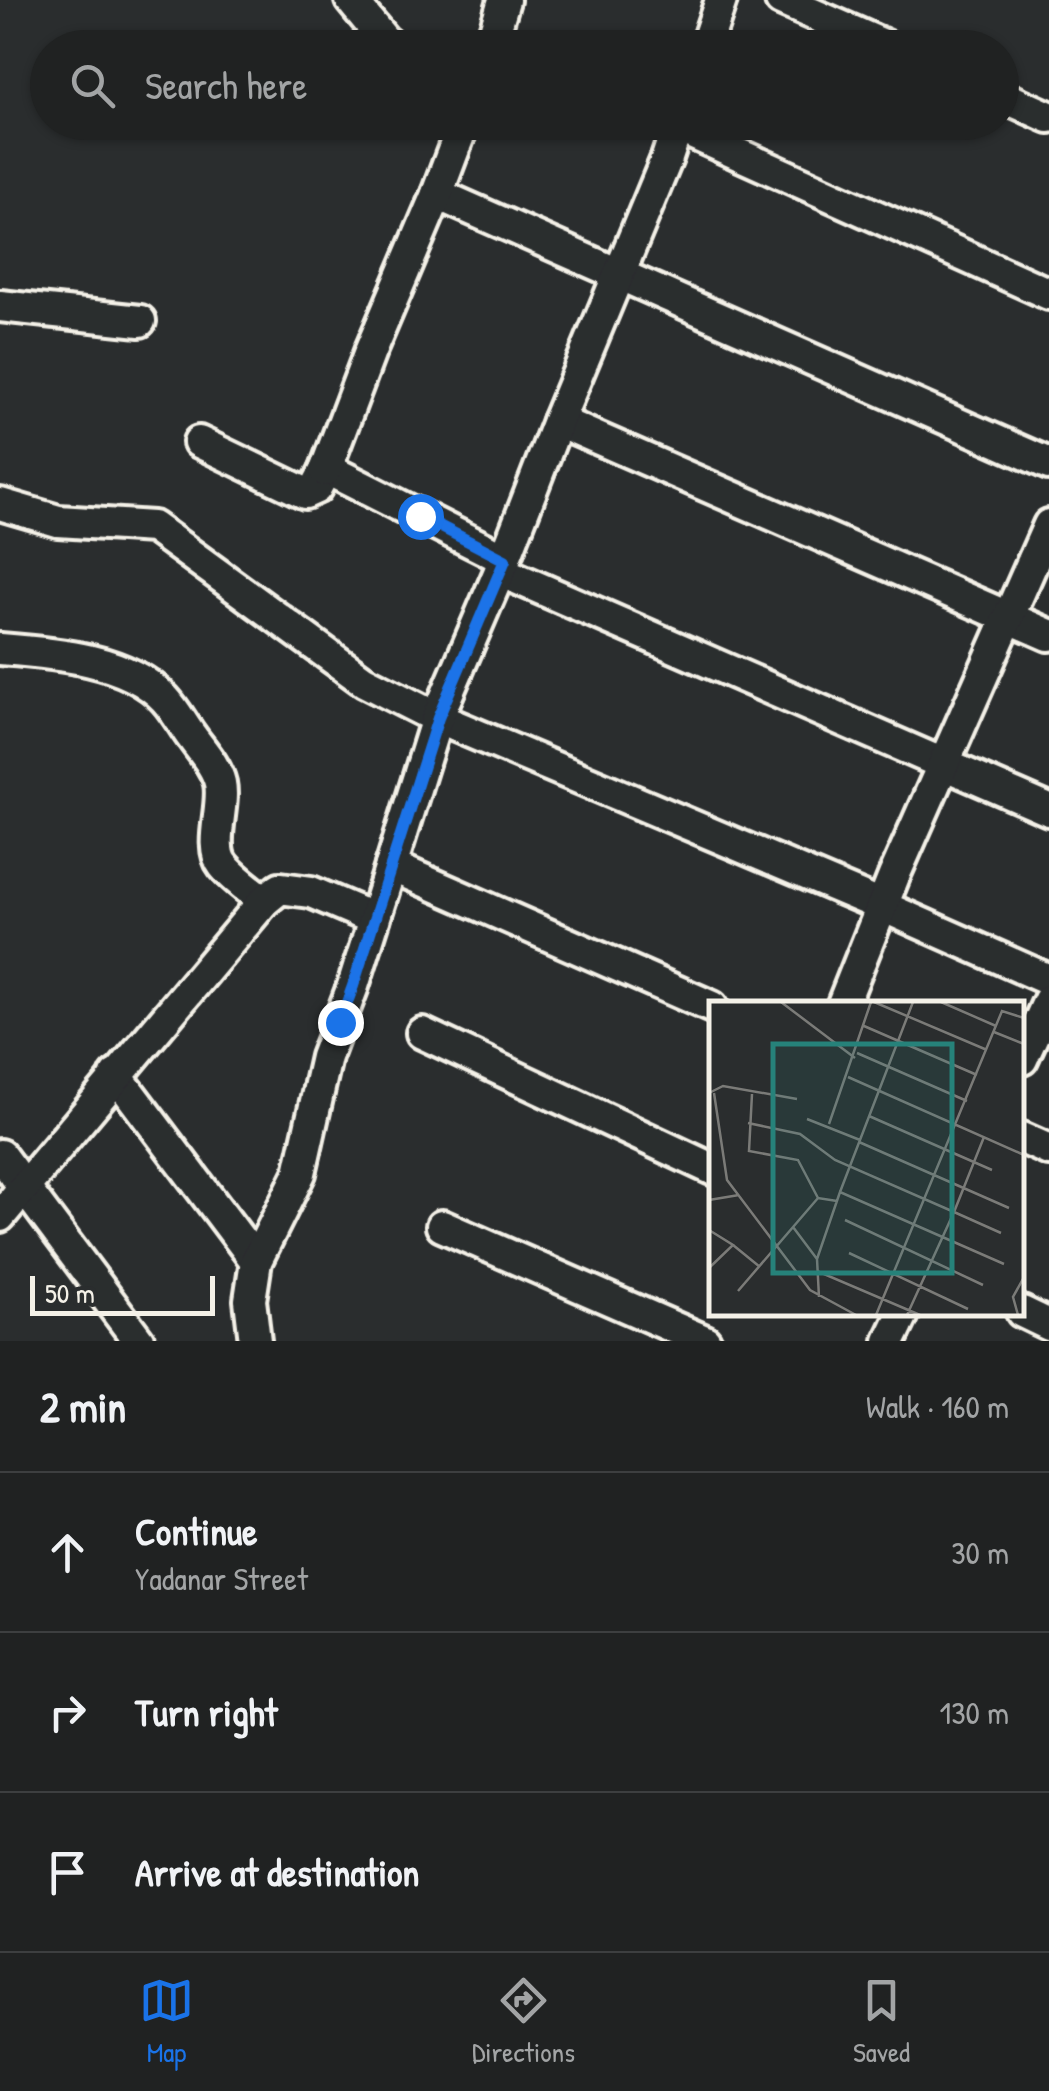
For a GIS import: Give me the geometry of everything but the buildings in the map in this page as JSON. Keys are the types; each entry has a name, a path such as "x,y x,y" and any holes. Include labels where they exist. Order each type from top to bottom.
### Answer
{"street":[{"path":"351,0 376,30"},
{"path":"495,30 504,0"},
{"path":"711,30 721,0"},
{"path":"781,0 849,30"},
{"path":"1019,104 1049,117"},
{"path":"199,442 305,493 316,488 457,140"},
{"path":"261,1338 250,1300 256,1261 300,1173 326,1057 353,986 438,718 619,275 669,140"},
{"path":"710,140 1049,294"},
{"path":"437,194 1049,464"},
{"path":"0,306 140,321"},
{"path":"558,421 1049,635"},
{"path":"325,471 330,470 502,565 1049,810"},
{"path":"0,504 58,521 153,527 364,681 438,718 1049,980"},
{"path":"843,1001 1049,525"},
{"path":"0,648 60,653 106,665 141,680 165,698 220,779 218,856 224,867 264,901"},
{"path":"391,866 709,1005"},
{"path":"0,1216 264,901 280,888 311,892 374,919"},
{"path":"1024,1055 1049,1000"},
{"path":"422,1033 709,1168"},
{"path":"116,1075 256,1261"},
{"path":"1024,1139 1049,1150"},
{"path":"0,1155 139,1341"},
{"path":"442,1226 705,1341 715,1316"},
{"path":"1024,1313 1049,1325"},
{"path":"890,1341 902,1316"}],"route":[{"path":"340,1022 438,718 505,560 420,516"}]}
